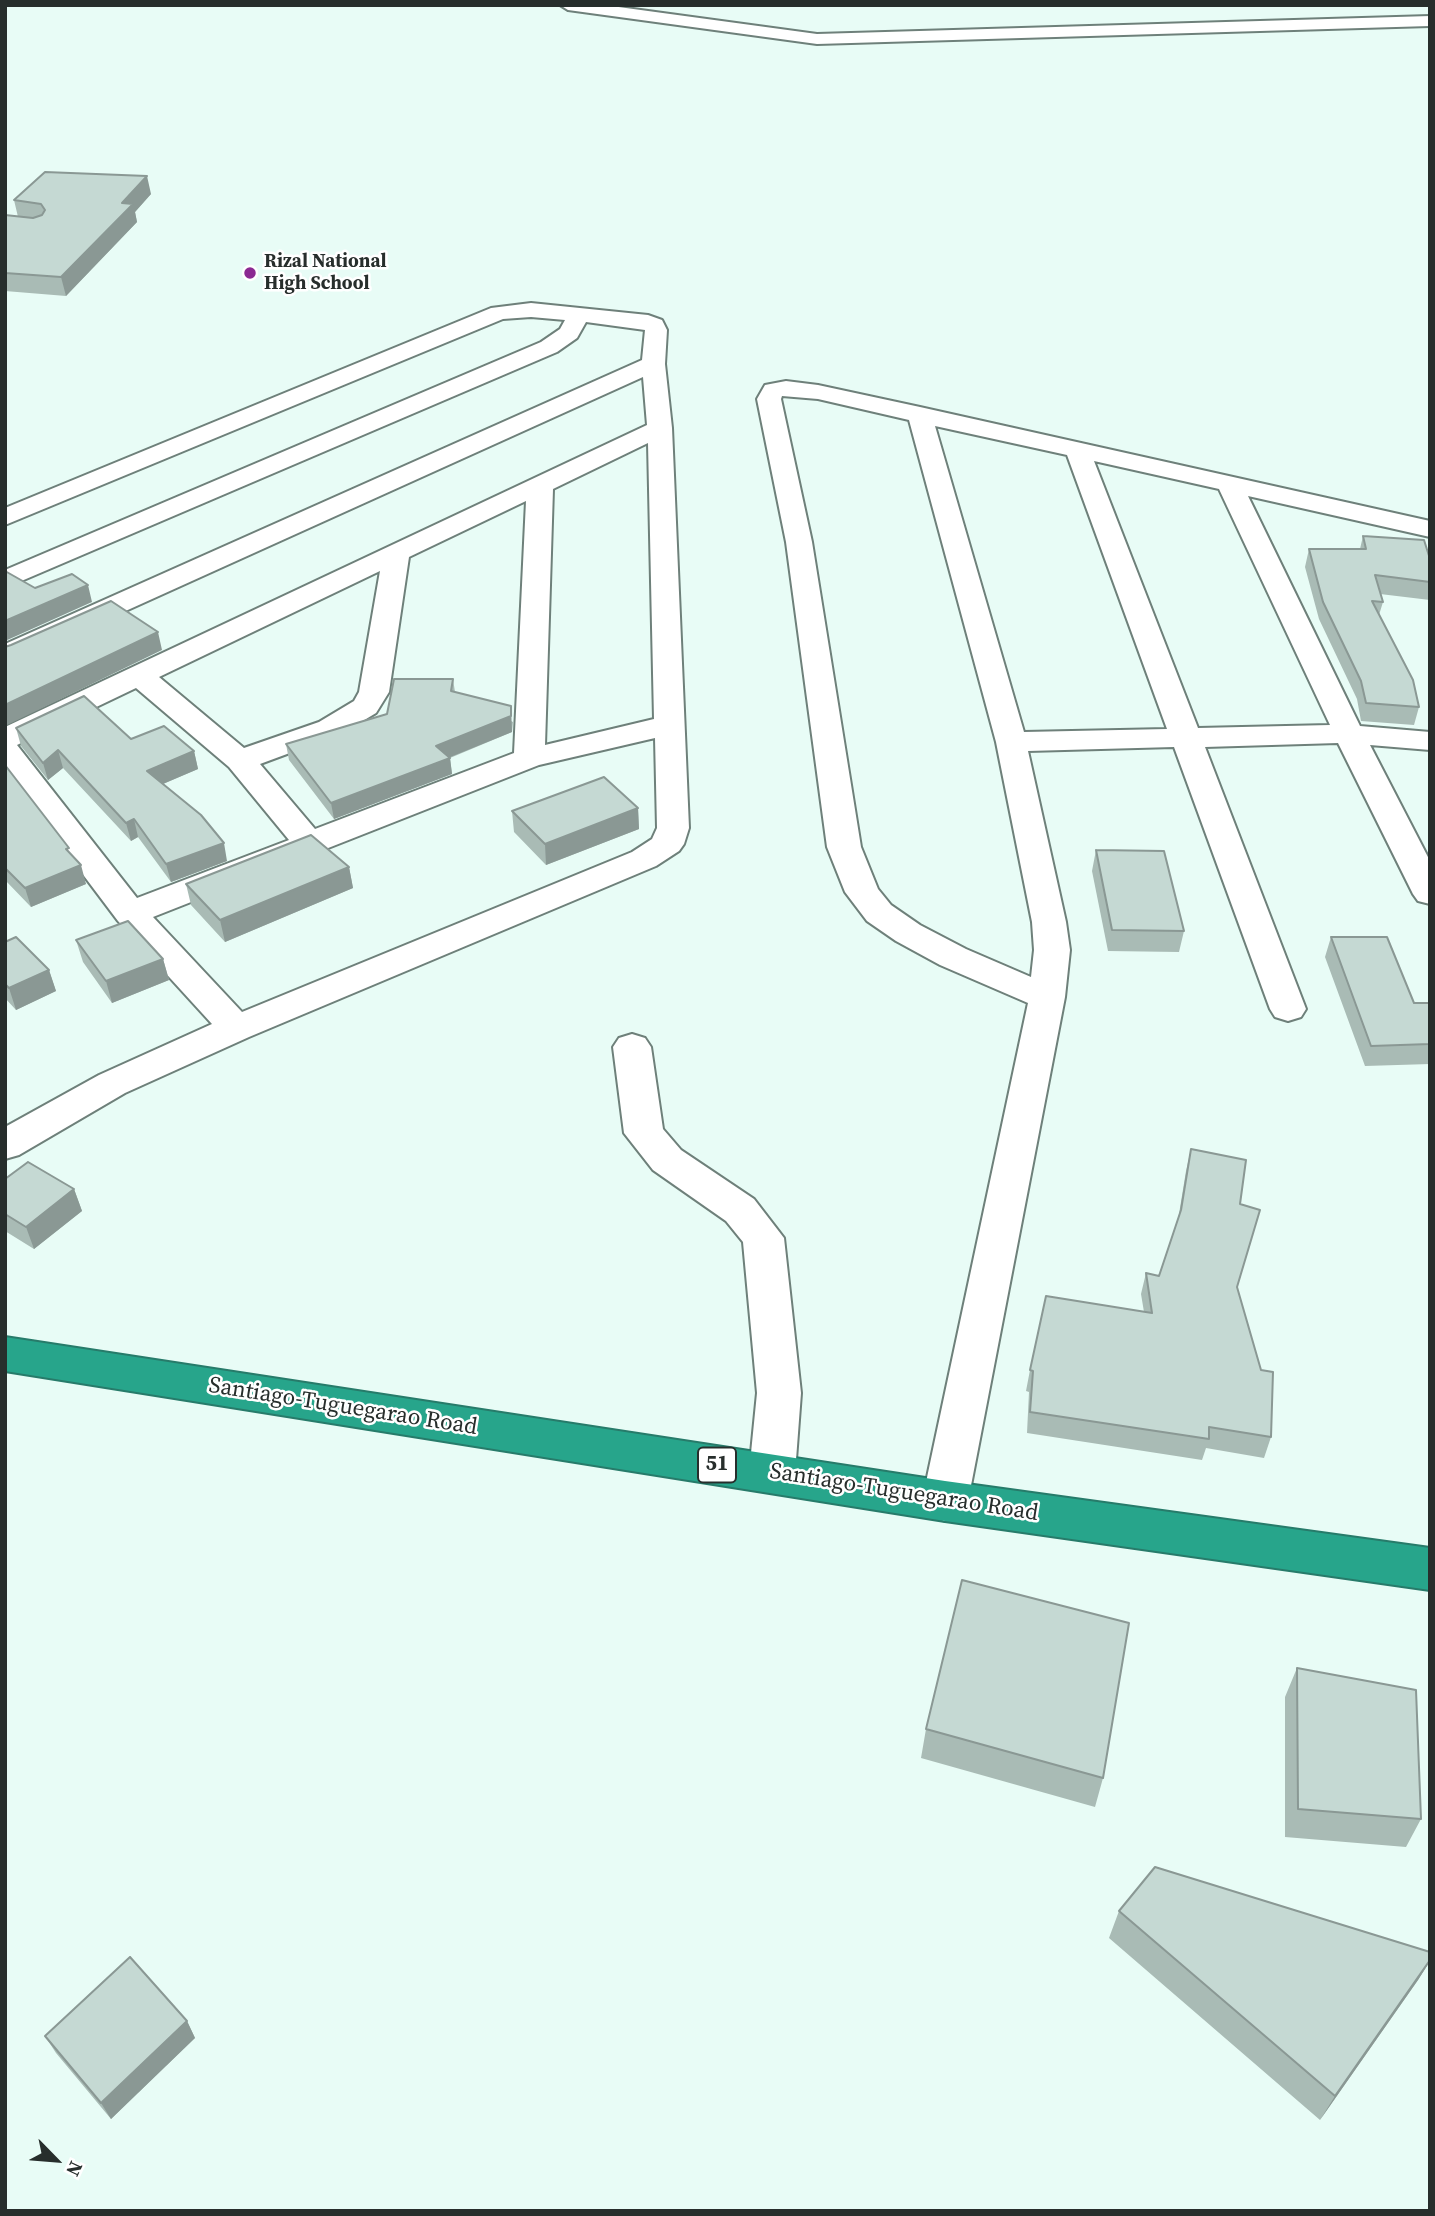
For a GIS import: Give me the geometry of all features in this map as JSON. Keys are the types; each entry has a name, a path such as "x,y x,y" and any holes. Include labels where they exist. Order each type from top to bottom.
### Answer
{"highway":[{"name":"Santiago-Tuguegarao Road","path":"5,1354 945,1501 1430,1569"}],"street":[{"path":"568,5 817,39 1430,21"},
{"path":"5,517 499,313 531,310 579,314 654,325 656,330 653,364 660,428 673,828 667,844 659,851 236,1028 111,1084 5,1145"},
{"path":"5,580 549,347 569,333 579,314"},
{"path":"5,655 653,364"},
{"path":"1047,997 953,957 908,933 879,913 862,892 844,847 799,542 769,399 772,390 786,388 920,414 1430,529"},
{"path":"920,414 1011,743 1049,922 1052,950 1047,997 945,1501"},
{"path":"5,740 660,428"},
{"path":"1078,451 1188,737 1288,1009"},
{"path":"1229,483 1349,734 1430,894"},
{"path":"528,758 540,485"},
{"path":"240,760 330,728 365,707 374,692 396,555"},
{"path":"141,677 240,760 308,842"},
{"path":"130,913 528,758 670,725"},
{"path":"1011,743 1349,734 1430,741"},
{"path":"5,750 130,913 236,1028"},
{"path":"632,1047 644,1133 667,1160 740,1210 763,1238 779,1393 772,1474"}],"building":[{"path":"45,172 147,176 122,203 133,204 61,277 5,273 5,215 33,218 42,215 45,210 41,204 14,200"},
{"path":"1363,536 1424,540 1430,559 1430,582 1375,575 1383,602 1372,601 1413,680 1419,707 1366,703 1361,681 1323,602 1309,549 1366,549"},
{"path":"5,571 35,588 72,574 88,585 5,621"},
{"path":"111,601 158,632 5,705 5,647"},
{"path":"394,679 453,679 451,691 511,706 511,716 436,746 450,758 331,803 286,744 387,714"},
{"path":"84,696 131,739 164,726 194,751 147,771 201,815 224,843 166,864 134,819 126,823 58,750 43,763 16,728"},
{"path":"5,765 69,848 66,849 81,865 25,888 5,868"},
{"path":"604,777 638,808 545,844 512,811"},
{"path":"311,835 349,867 220,920 186,884"},
{"path":"1096,850 1164,851 1184,931 1112,930"},
{"path":"128,921 163,959 106,981 76,940"},
{"path":"16,937 49,970 9,988 5,984 5,942"},
{"path":"1331,937 1387,937 1414,1003 1430,1003 1430,1044 1371,1046"},
{"path":"1191,1149 1246,1160 1240,1204 1260,1210 1237,1287 1261,1370 1273,1372 1271,1437 1209,1427 1209,1439 1030,1412 1033,1371 1030,1370 1046,1296 1152,1313 1146,1273 1159,1276 1181,1210"},
{"path":"28,1162 74,1189 26,1227 5,1214 5,1179"},
{"path":"962,1580 1129,1623 1103,1778 926,1729"},
{"path":"1297,1668 1416,1690 1421,1819 1298,1809"},
{"path":"1155,1867 1430,1952 1430,1960 1335,2096 1119,1911"},
{"path":"130,1957 187,2021 101,2103 45,2036"}],"place":[{"name":"Rizal National High School","path":"250,273"}]}
